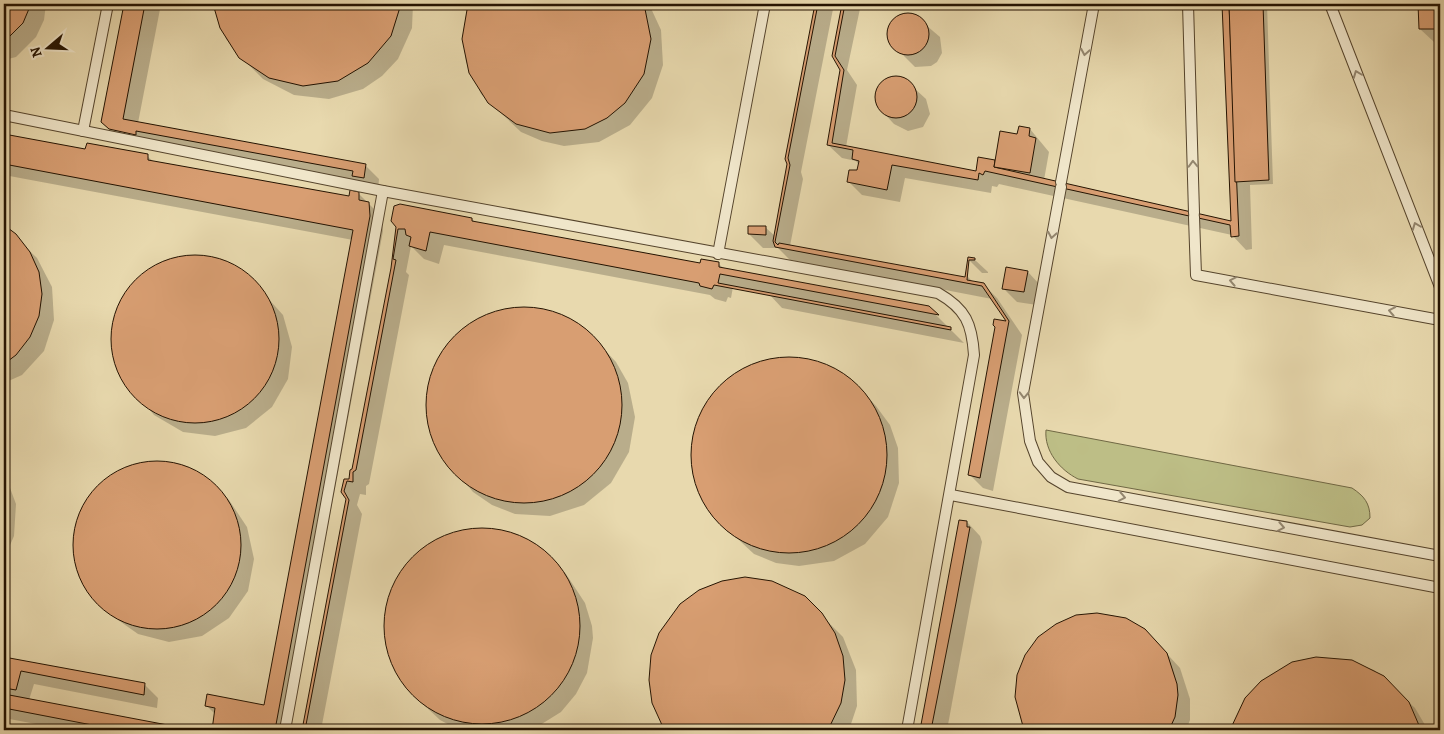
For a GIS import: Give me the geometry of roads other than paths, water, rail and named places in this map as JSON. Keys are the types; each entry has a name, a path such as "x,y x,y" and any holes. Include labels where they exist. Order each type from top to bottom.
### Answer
{"lane":[{"path":"83,131 108,4"},
{"path":"718,254 765,4"},
{"path":"1094,4 1023,393 1030,441 1038,462 1050,477 1068,486 1440,556"},
{"path":"1188,4 1196,274 1440,320"},
{"path":"1330,4 1440,287"},
{"path":"4,115 383,191 938,293 956,303 966,317 973,336 974,355 951,495 907,730"},
{"path":"285,730 383,191"},
{"path":"951,495 1440,588"}]}
